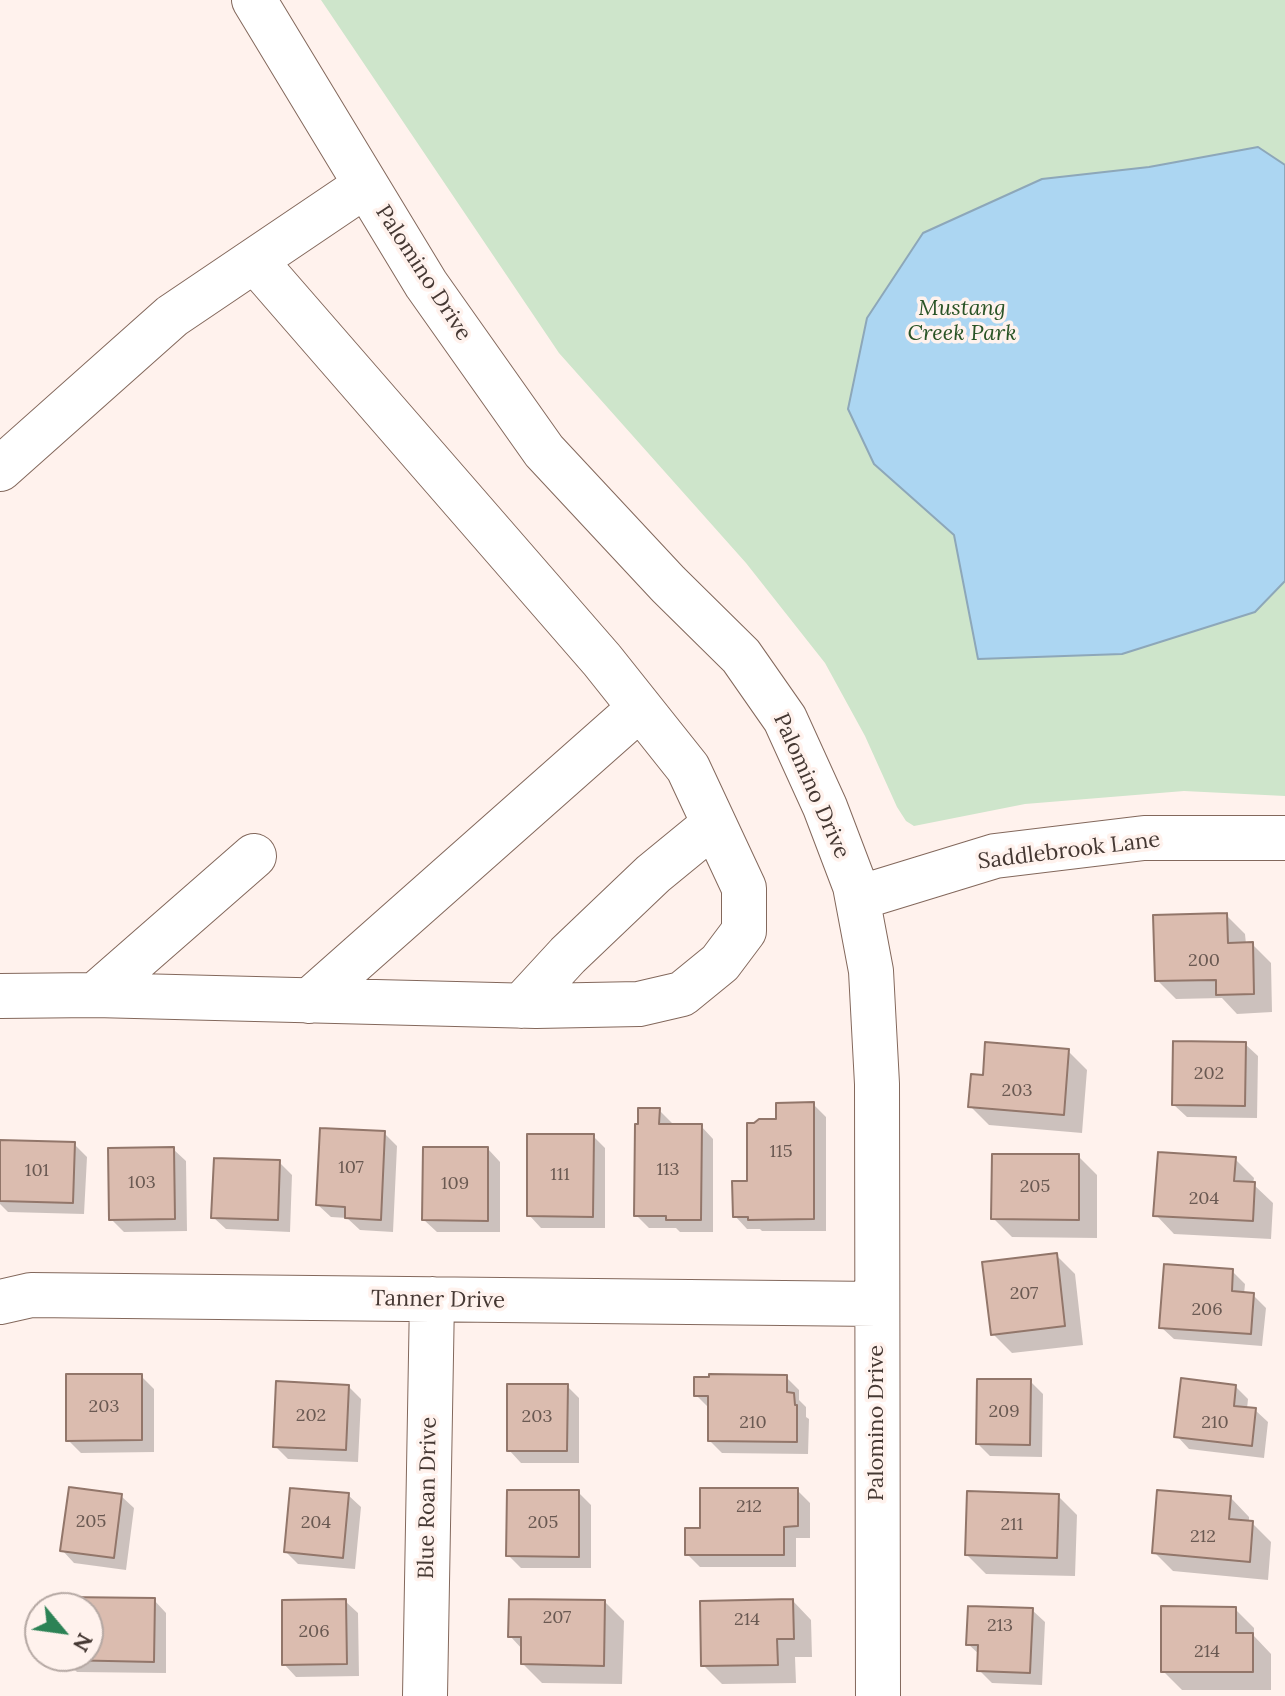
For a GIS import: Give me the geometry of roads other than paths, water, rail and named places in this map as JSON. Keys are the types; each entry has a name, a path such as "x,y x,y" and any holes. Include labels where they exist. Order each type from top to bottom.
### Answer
{"street":[{"name":"Palomino Drive","path":"254,0 426,284 544,451 668,584 741,656 785,719 825,807 855,886 871,971 876,1070 878,1696"},
{"path":"0,469 172,316 366,185"},
{"path":"0,996 95,995 521,1006 639,1004 682,994 720,963 744,931 744,888 688,768 602,660 255,261"},
{"path":"309,1001 640,708"},
{"path":"521,1006 568,955 653,874 714,824"},
{"name":"Saddlebrook Lane","path":"858,898 995,856 1144,838 1285,838"},
{"path":"95,995 254,856"},
{"name":"Tanner Drive","path":"0,1302 31,1295 877,1304"},
{"name":"Blue Roan Drive","path":"425,1696 432,1299"}],"water":[{"path":"1258,147 1285,165 1285,581 1255,612 1122,654 978,659 954,535 874,464 848,409 867,318 923,233 1042,179 1149,167"}],"park label":[{"name":"Mustang Creek Park","path":"962,322"}]}
